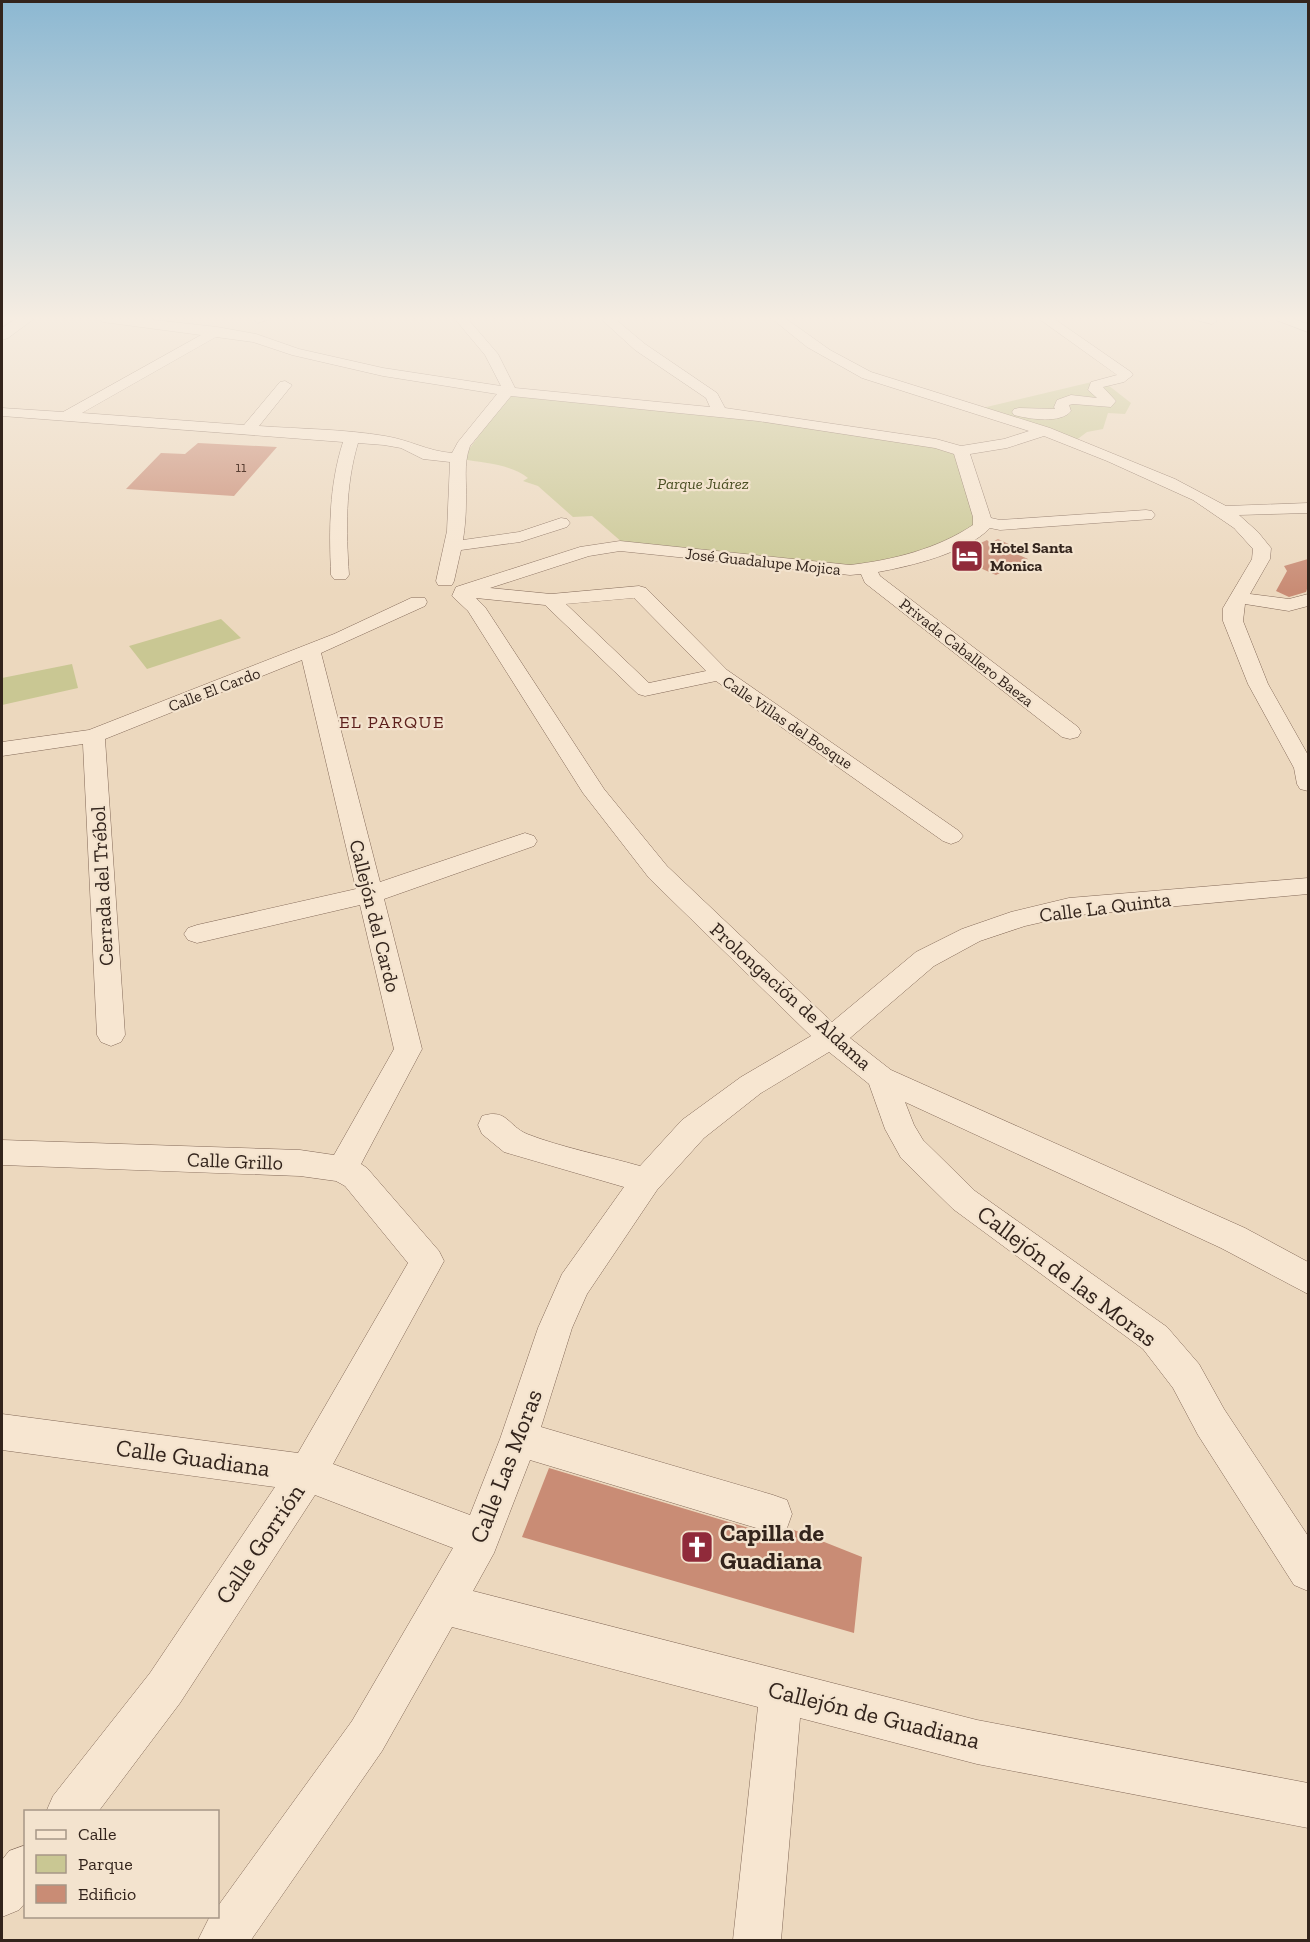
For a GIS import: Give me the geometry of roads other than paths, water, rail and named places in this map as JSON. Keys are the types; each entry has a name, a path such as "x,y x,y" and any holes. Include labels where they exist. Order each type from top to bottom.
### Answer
{"street":[{"path":"65,417 80,409"},
{"path":"247,431 265,409"},
{"path":"493,409 463,445 458,458 458,502 442,593 551,600 639,592 720,674"},
{"path":"686,409 936,444 961,451 1007,443 1045,431"},
{"path":"975,409 1089,447 1177,486 1222,511 1254,537 1262,548 1261,559 1233,608 1233,621 1244,652 1275,718 1305,768 1308,784"},
{"path":"986,412 1000,410 1052,415 1060,414 1064,411 1062,409"},
{"path":"2,412 384,440 429,456"},
{"path":"339,575 336,511 353,458 352,438"},
{"path":"400,444 398,449 388,457 458,458"},
{"path":"961,451 982,522 1000,525 1146,515"},
{"path":"1222,511 1308,508"},
{"name":"José Guadalupe Mojica","path":"442,593 586,551 620,546 829,569 868,569 941,549 973,535 982,527 982,522"},
{"path":"452,546 502,542 535,535 561,523"},
{"name":"Privada Caballero Baeza","path":"868,569 872,579 1070,732"},
{"name":"Calle El Cardo","path":"2,749 94,736 310,650 442,593"},
{"name":"Prolongación de Aldama","path":"442,593 475,607 595,793 658,872 831,1038 881,1078 1233,1238 1308,1279"},
{"path":"1239,598 1289,605 1308,600"},
{"name":"Calle Villas del Bosque","path":"551,600 645,690 720,674 951,836"},
{"name":"Callejón del Cardo","path":"310,650 408,1049 342,1169"},
{"name":"Cerrada del Trébol","path":"94,736 111,1035"},
{"path":"197,934 369,895 525,841"},
{"name":"Calle La Quinta","path":"831,1038 925,959 971,935 1020,918 1069,907 1308,886"},
{"name":"Calle Las Moras","path":"222,1941 367,1736 480,1539 519,1439 555,1328 574,1285 646,1181 693,1129 751,1085 831,1038"},
{"name":"Callejón de las Moras","path":"881,1078 900,1129 912,1149 964,1200 1155,1338 1186,1376 1211,1422 1308,1571"},
{"path":"493,1125 515,1143 646,1181"},
{"name":"Calle Grillo","path":"2,1153 300,1163 342,1169"},
{"name":"Calle Gorrión","path":"71,1810 165,1688 307,1473 427,1261 356,1177 342,1169"},
{"name":"Calle Guadiana","path":"2,1432 307,1473 480,1539"},
{"path":"519,1439 773,1514"},
{"name":"Callejón de Guadiana","path":"443,1604 977,1742 1308,1806"},
{"path":"757,1941 782,1691"},
{"path":"2,1893 24,1870"}],"place":[{"name":"Hotel Santa Monica","path":"967,556"},
{"name":"Capilla de Guadiana","path":"697,1547"}],"district":[{"name":"EL PARQUE","path":"392,722"}],"park label":[{"name":"Parque Juárez","path":"703,483"}]}
